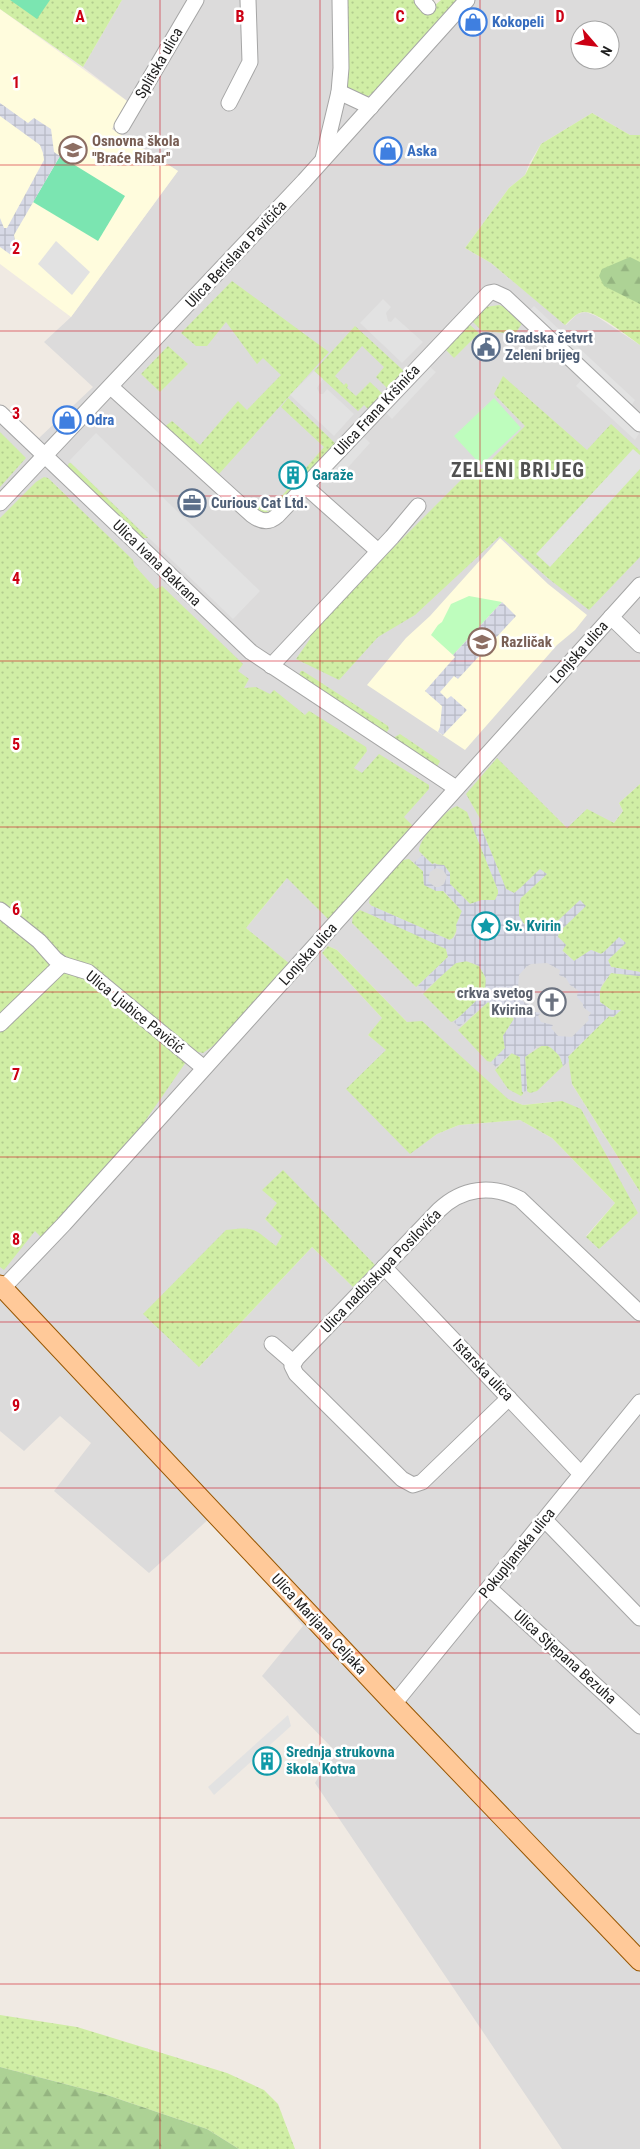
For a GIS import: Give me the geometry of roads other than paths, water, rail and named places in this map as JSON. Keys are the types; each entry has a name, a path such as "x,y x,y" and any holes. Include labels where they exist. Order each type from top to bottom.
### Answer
{"main road":[{"name":"Ulica Marijana Celjaka","path":"2,1286 394,1704 640,1961"}],"street":[{"name":"Splitska ulica","path":"122,126 196,0"},
{"path":"228,103 250,62 248,0"},
{"path":"323,160 339,92 342,68 340,0"},
{"name":"Ulica Berislava Pavičića","path":"0,504 112,387 323,160 467,0"},
{"path":"339,92 371,107"},
{"name":"Ulica Frana Kršinića","path":"112,387 260,520 273,519 485,296 494,292 505,296 640,424"},
{"name":"Ulica Ivana Bakrana","path":"0,413 251,652 456,788"},
{"path":"305,486 378,551"},
{"path":"271,666 418,506"},
{"name":"Lonjska ulica","path":"2,1286 64,1224 640,585"},
{"name":"Lonjska ulica","path":"611,617 640,645"},
{"name":"Ulica Ljubice Pavičić","path":"0,910 32,935 62,964 82,969 92,976 204,1068"},
{"path":"0,1024 62,964"},
{"name":"Ulica nadbiskupa Posilovića","path":"294,1363 446,1204 471,1191 501,1192 512,1195 527,1204 640,1313"},
{"name":"Istarska ulica","path":"384,1267 581,1474"},
{"path":"272,1344 294,1363 292,1369 296,1374 402,1479 412,1485 422,1482 509,1398"},
{"name":"Pokupljanska ulica","path":"394,1704 640,1402"},
{"path":"545,1520 640,1618"},
{"name":"Ulica Stjepana Bezuha","path":"489,1588 640,1726"}],"place":[{"name":"Kokopeli","path":"473,22"},
{"name":"Osnovna škola ''Braće Ribar''","path":"73,150"},
{"name":"Aska","path":"388,151"},
{"name":"Gradska četvrt Zeleni brijeg","path":"486,347"},
{"name":"Odra","path":"67,420"},
{"name":"Garaže","path":"293,475"},
{"name":"Curious Cat Ltd.","path":"192,503"},
{"name":"Različak","path":"482,642"},
{"name":"Sv. Kvirin","path":"486,926"},
{"name":"crkva svetog Kvirina","path":"552,1002"},
{"name":"Srednja strukovna škola Kotva","path":"267,1761"}],"district":[{"name":"ZELENI BRIJEG","path":"518,470"}]}
